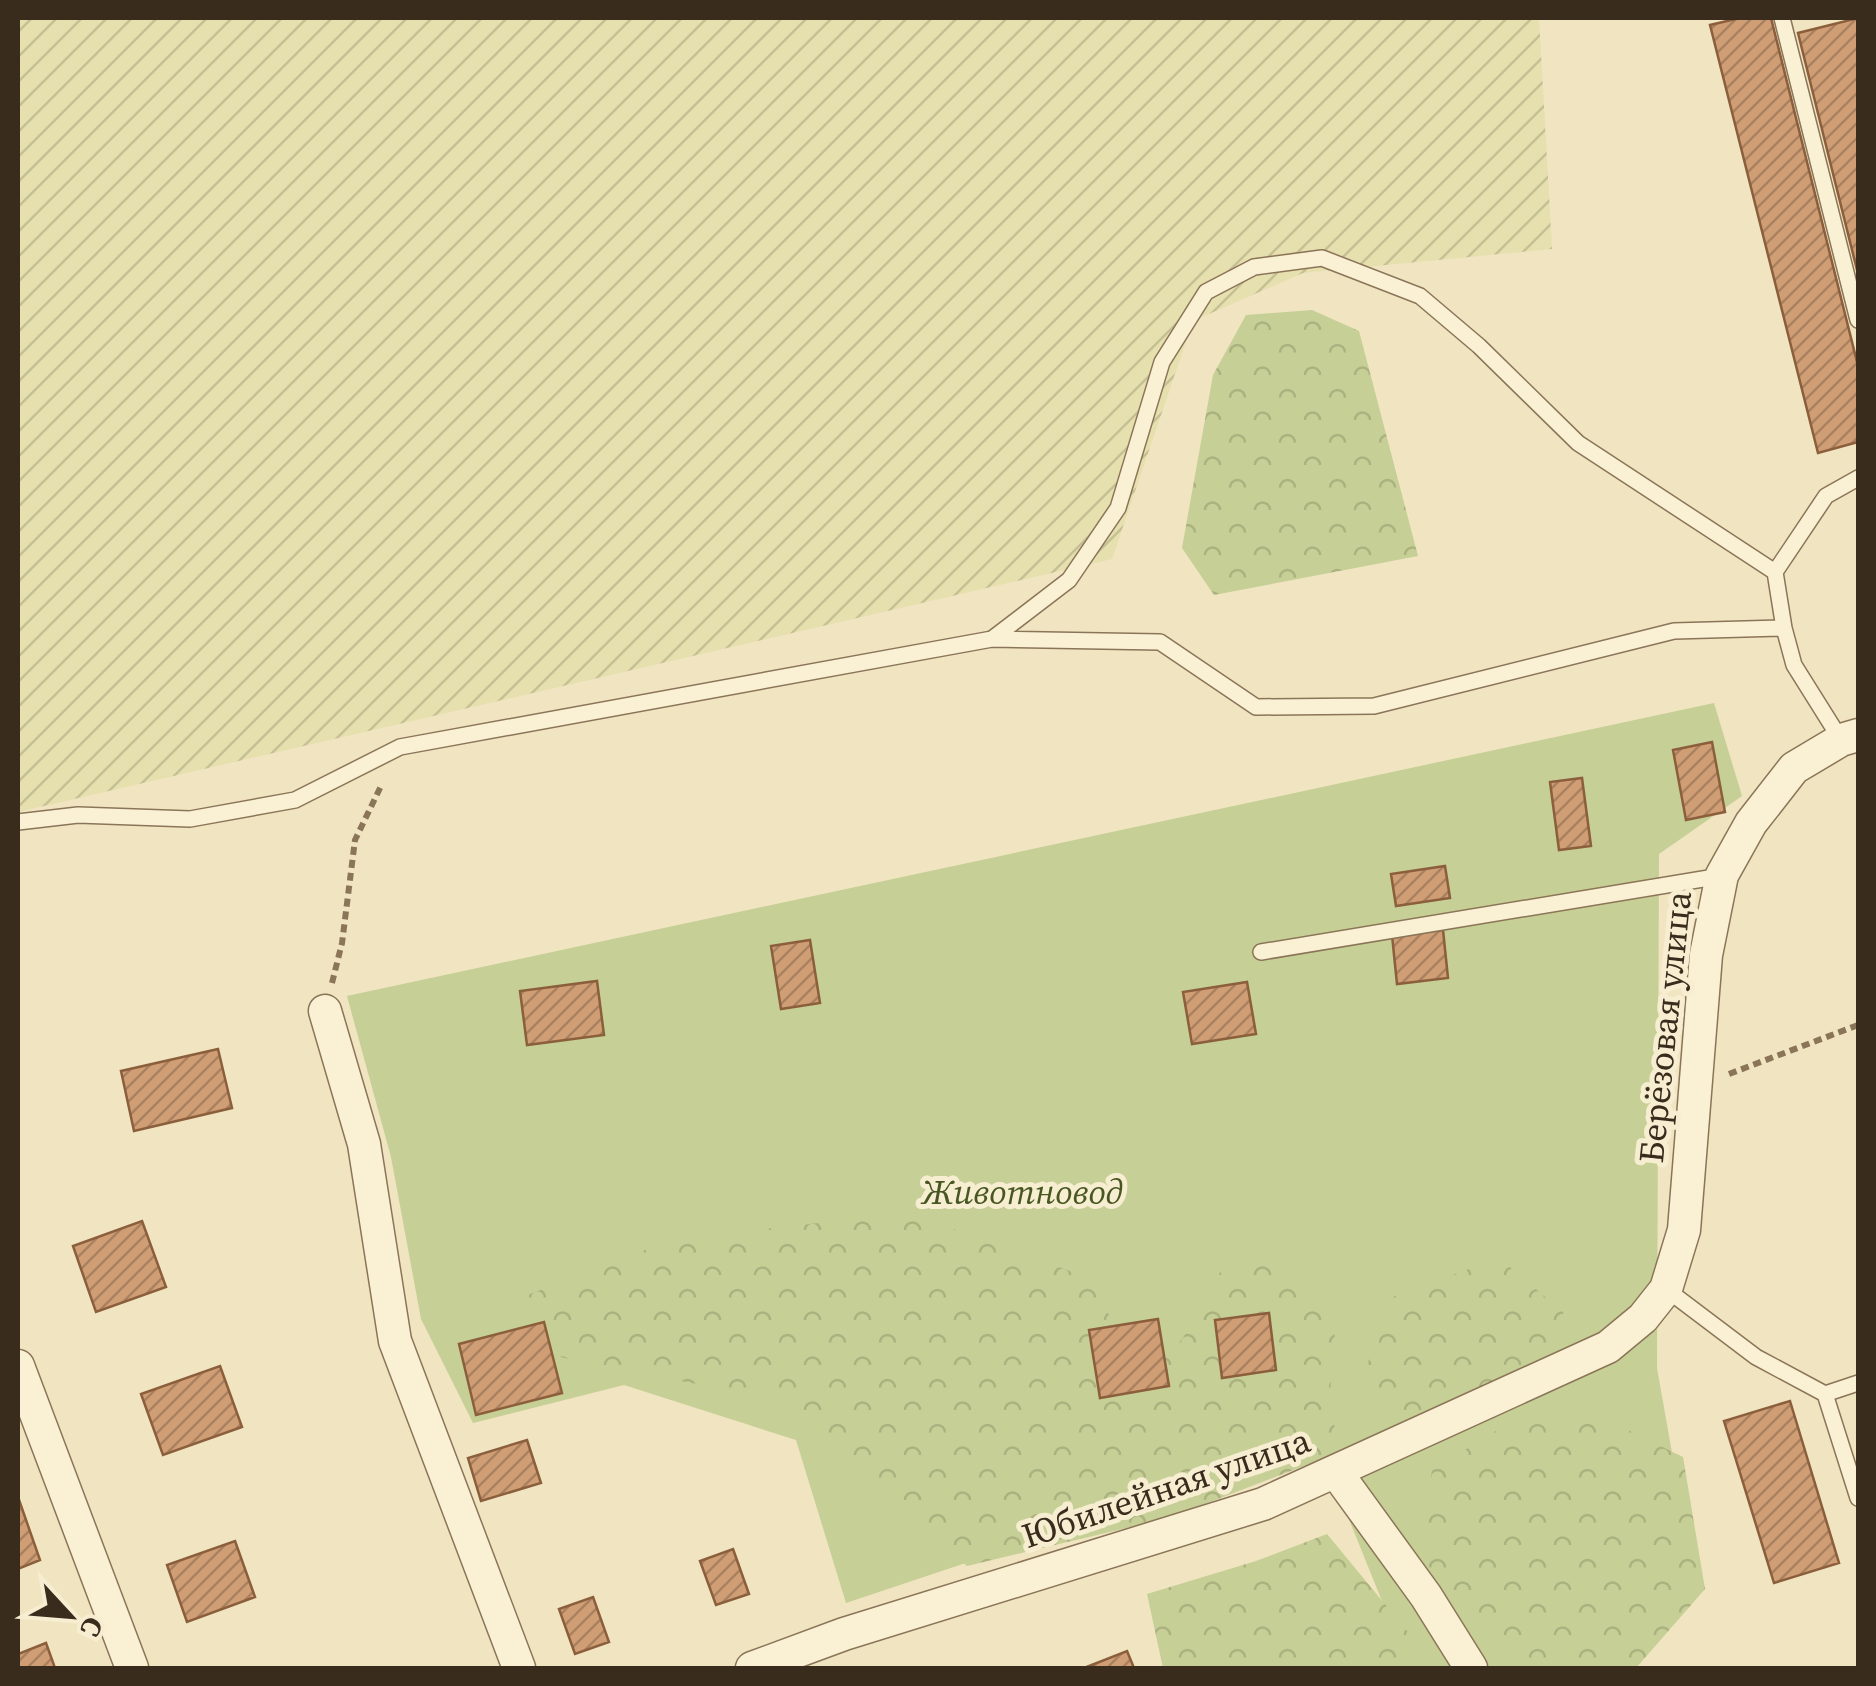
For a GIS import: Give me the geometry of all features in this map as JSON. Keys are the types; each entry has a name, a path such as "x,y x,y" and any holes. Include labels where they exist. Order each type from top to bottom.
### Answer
{"street":[{"name":"Берёзовая улица","path":"1670,1279 1684,1230 1706,955 1722,876 1752,823 1794,768 1850,737"},
{"path":"325,1012 364,1144 395,1341 519,1668"},
{"name":"Юбилейная улица","path":"752,1668 844,1634 1263,1504 1608,1347 1644,1318 1670,1279"},
{"path":"18,1366 132,1668"},
{"path":"1336,1472 1426,1596 1471,1668"}],"lane":[{"path":"1782,18 1858,320"},
{"path":"992,639 1069,580 1118,508 1162,362 1206,292 1254,266 1322,258 1420,296 1479,346 1578,444 1775,572"},
{"path":"1850,737 1794,665 1775,572 1826,496 1858,478"},
{"path":"18,822 78,816 190,819 295,800 400,747 992,639 1160,642 1256,707 1374,706 1674,631 1784,628"},
{"path":"1261,952 1722,876"},
{"path":"1670,1279 1756,1357 1825,1394 1858,1498"},
{"path":"1825,1394 1858,1383"}],"path":[{"path":"325,1012 342,944 356,840 400,747"},
{"path":"1695,1087 1858,1025"}],"shaded area":[{"path":"18,18 1539,18 1552,249 1303,273 1193,321 1112,559 18,812"}],"green space":[{"path":"1312,310 1359,331 1418,556 1214,595 1182,548 1213,375 1246,315"},
{"name":"Животновод","path":"1714,703 1742,796 1659,854 1657,1368 1685,1526 1599,1668 1409,1668 1319,1445 846,1603 796,1440 624,1385 473,1423 421,1319 391,1157 347,996"},
{"path":"909,1213 1089,1278 1146,1383 1183,1338 1226,1262 1285,1263 1336,1320 1330,1394 1338,1453 1197,1507 1135,1526 967,1566 860,1477 792,1403 550,1355 522,1297 674,1239"},
{"path":"1499,1258 1563,1312 1573,1342 1423,1422 1364,1387 1379,1302"},
{"path":"1595,1414 1683,1457 1705,1589 1636,1668 1514,1668 1420,1556 1432,1470 1522,1415"},
{"path":"1327,1534 1412,1637 1427,1668 1163,1668 1147,1594 1256,1561"}],"building":[{"path":"1740,18 1771,18 1858,366 1858,442 1818,453 1710,25"},
{"path":"1858,18 1858,274 1798,33"},
{"path":"1712,742 1725,812 1686,820 1673,750"},
{"path":"1582,778 1591,846 1559,850 1550,782"},
{"path":"1445,866 1450,898 1396,906 1391,874"},
{"path":"1443,930 1448,978 1397,984 1392,935"},
{"path":"810,940 820,1003 781,1009 771,946"},
{"path":"597,981 604,1035 527,1045 520,991"},
{"path":"1247,982 1256,1034 1192,1044 1183,992"},
{"path":"218,1049 232,1108 134,1131 121,1071"},
{"path":"142,1221 166,1287 96,1312 73,1246"},
{"path":"1269,1313 1276,1370 1222,1378 1215,1320"},
{"path":"1158,1319 1169,1386 1100,1398 1089,1330"},
{"path":"544,1322 562,1393 476,1415 459,1344"},
{"path":"220,1366 242,1427 163,1455 141,1394"},
{"path":"1790,1401 1839,1563 1774,1583 1724,1421"},
{"path":"527,1440 541,1483 481,1501 468,1458"},
{"path":"18,1497 40,1560 18,1569"},
{"path":"235,1541 255,1597 187,1622 167,1565"},
{"path":"733,1549 749,1594 716,1605 700,1561"},
{"path":"593,1597 609,1642 575,1654 559,1609"},
{"path":"46,1643 55,1668 18,1668 18,1654"},
{"path":"1127,1651 1134,1668 1084,1668"}]}
